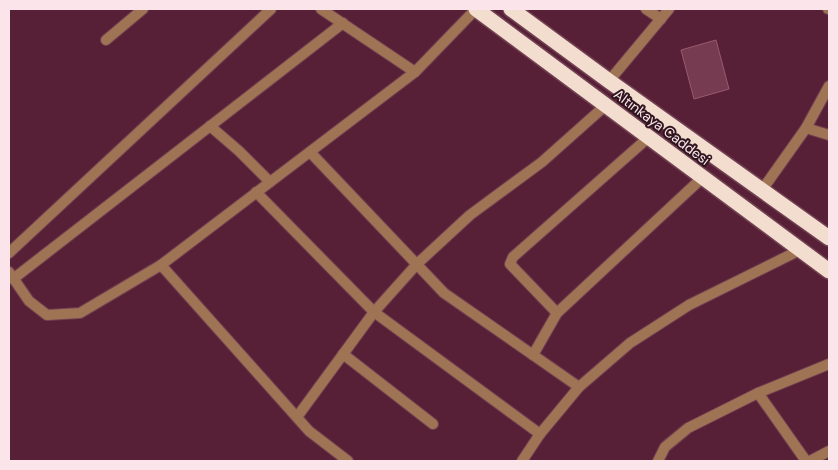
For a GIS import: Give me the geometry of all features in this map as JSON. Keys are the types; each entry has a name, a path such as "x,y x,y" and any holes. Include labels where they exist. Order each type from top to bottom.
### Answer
{"highway":[{"name":"Altınkaya Caddesi","path":"476,9 829,271"},
{"name":"Altınkaya Caddesi","path":"511,9 829,238"}],"street":[{"path":"106,40 143,9"},
{"path":"9,253 271,9"},
{"path":"321,9 415,72"},
{"path":"343,23 11,276 29,301 47,315 80,313 161,265 415,72 476,9"},
{"path":"646,9 661,19"},
{"path":"609,81 669,9"},
{"path":"762,190 806,128 829,86"},
{"path":"297,416 374,312 417,264 470,215 542,162 606,105"},
{"path":"210,126 239,151 270,182"},
{"path":"806,128 829,135"},
{"path":"557,313 510,264 513,257 648,137"},
{"path":"310,152 444,293 579,387"},
{"path":"533,355 557,313 702,178"},
{"path":"256,192 374,312 540,434"},
{"path":"522,461 540,434 579,387 630,343 689,305 800,250"},
{"path":"161,265 310,431 348,461"},
{"path":"342,354 433,424"},
{"path":"658,461 665,447 688,428 758,393 829,364"},
{"path":"758,393 806,461"},
{"path":"810,461 829,451"}],"building":[{"path":"716,40 729,89 694,99 681,50"}]}
